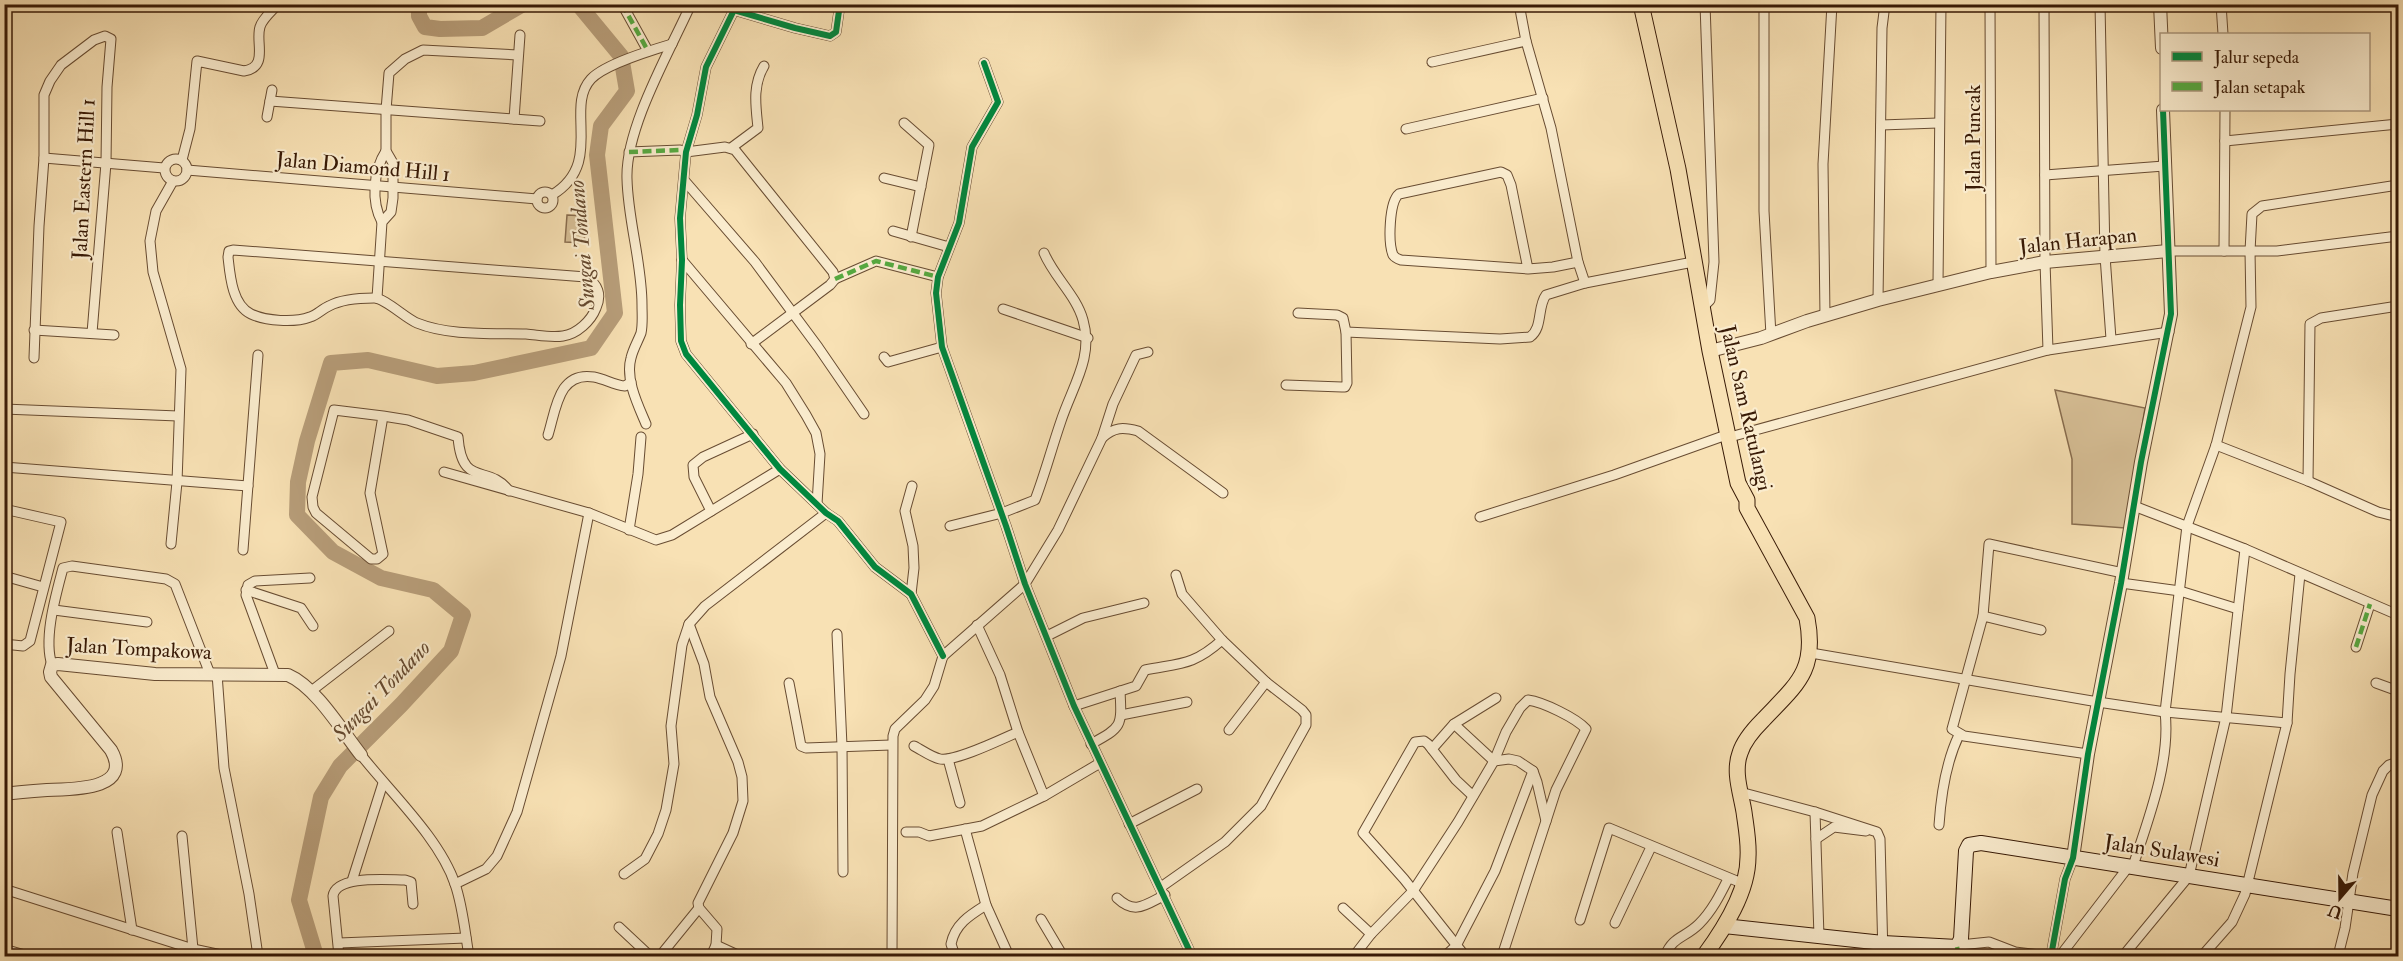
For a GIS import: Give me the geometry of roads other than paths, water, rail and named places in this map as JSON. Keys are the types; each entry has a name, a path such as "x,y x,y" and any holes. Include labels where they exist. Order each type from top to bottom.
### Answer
{"highway":[{"name":"Jalan Sam Ratulangi","path":"1641,4 1678,169 1710,351 1730,435 1738,483 1747,500 1747,508 1807,618 1811,653"},
{"path":"1704,957 1724,926 1744,884 1749,857 1737,771 1740,753 1746,740 1798,681 1811,653"}],"main road":[{"name":"Jalan Sulawesi","path":"1959,950 1965,856 1969,845 1981,843 2398,909"},
{"path":"1724,926 1819,937 1883,950 1959,950"}],"street":[{"path":"171,544 177,482 181,369 153,272 150,241 156,211 173,181 184,178 187,170 182,160 190,129 197,61 240,70 252,69 259,59 260,25 278,4"},
{"path":"622,4 648,51 672,44"},
{"path":"646,424 631,382 631,358 641,331 642,294 629,205 628,152 653,85 691,4"},
{"path":"840,4 836,32 830,36 734,10 706,67 697,116 686,152 680,218 681,341 686,354 780,469 845,529 859,550 875,567 911,594 943,656"},
{"path":"1519,4 1526,41 1551,128 1578,262 1585,283"},
{"path":"1702,308 1710,300 1714,262 1705,4"},
{"path":"1764,4 1764,211 1771,335"},
{"path":"1825,316 1824,164 1826,86 1832,4"},
{"path":"1878,300 1882,28 1886,4"},
{"path":"1938,284 1941,4"},
{"name":"Jalan Puncak","path":"1990,4 1991,272"},
{"path":"2044,4 2045,262 2048,350"},
{"path":"2100,4 2105,256 2111,339"},
{"path":"2160,4 2161,33"},
{"path":"2221,4 2223,33"},
{"path":"514,119 520,35"},
{"name":"Jalan Eastern Hill 1","path":"44,158 44,94 46,88 61,65 100,37 107,36 112,44 107,87 106,163 92,333"},
{"path":"1432,62 1526,41"},
{"path":"377,298 382,222 376,211 376,186 378,167 386,151 388,74 417,52 431,50 518,55"},
{"name":"Jalan Diamond Hill 1","path":"187,170 537,199 543,191 552,195 564,188 577,168 582,143 584,92 591,79 599,72 648,51"},
{"path":"984,63 998,102 972,147 959,223 938,277 936,293 942,347 1025,584 1074,706 1163,891 1192,957"},
{"path":"628,152 680,150 686,152 731,148 758,128 755,98 759,76 764,66"},
{"path":"267,117 272,90"},
{"path":"1406,129 1543,98"},
{"path":"270,101 540,121"},
{"path":"1959,950 1989,942 2015,952 2049,957 2065,879 2073,858 2088,754 2169,332 2172,298 2163,111"},
{"path":"2224,251 2225,111"},
{"path":"904,123 929,145 911,237"},
{"path":"1881,125 1938,123"},
{"path":"2225,141 2398,124"},
{"path":"731,148 739,154 785,210 833,272 835,279"},
{"path":"382,222 391,212 393,188 393,163 386,151"},
{"path":"34,358 44,158 164,168"},
{"path":"173,181 166,176 164,168 172,159 182,160"},
{"path":"2045,175 2164,166"},
{"path":"1528,269 1511,185 1507,175 1501,172 1399,194 1392,202 1390,210 1393,252 1396,258 1401,260 1528,269 1578,262"},
{"path":"884,178 921,187"},
{"path":"684,180 755,262 794,312 864,414"},
{"path":"2060,957 2131,866 2164,757 2165,712 2187,526 2216,445 2251,307 2252,214 2262,206 2398,185"},
{"path":"893,231 948,247"},
{"name":"Jalan Harapan","path":"1710,351 1771,335 1825,316 1938,284 2045,262 2168,251 2277,251 2398,236"},
{"path":"231,250 379,260 586,278 595,282 599,291 598,304 592,317 579,329 564,336 474,332 423,325 410,320 377,298 341,301 327,306 314,316 284,319 255,315 245,310 232,282 228,256 231,250"},
{"path":"950,526 1002,513 1035,500 1062,418 1081,372 1088,338 1083,318 1044,253"},
{"path":"682,260 786,383 816,433 820,454 817,504"},
{"path":"752,344 835,279 876,261 938,277"},
{"path":"1346,332 1500,339 1530,338 1536,332 1541,302 1546,295 1585,283 1694,262"},
{"path":"2308,481 2311,418 2310,324 2321,318 2398,306"},
{"path":"1003,309 1088,338"},
{"path":"1286,385 1345,387 1347,383 1344,320 1338,315 1298,313"},
{"path":"34,330 114,335"},
{"path":"1480,517 1614,475 1730,435 2048,350 2169,332"},
{"path":"884,357 888,362 942,347"},
{"path":"892,957 891,745 895,729 925,700 934,686 943,656 1025,584 1058,530 1102,438 1113,404 1136,355 1148,352"},
{"path":"243,550 258,355"},
{"path":"548,435 564,387 571,380 586,376 625,386 631,382"},
{"path":"4,409 178,416"},
{"path":"383,416 370,493 382,554 371,559 316,513 312,497 334,410 383,416 408,420 458,437 464,465 475,472 503,482 509,490"},
{"path":"1102,438 1116,429 1138,431 1223,493"},
{"path":"711,511 694,477 693,465 703,457 753,434"},
{"path":"629,530 637,484 641,437"},
{"path":"2216,445 2308,481 2378,512 2398,517"},
{"path":"4,467 248,486"},
{"path":"444,472 589,513 656,540 664,539 780,469"},
{"path":"911,594 914,546 905,512 912,486"},
{"path":"2134,506 2245,549 2398,615"},
{"path":"4,509 61,522 28,644 20,646 4,644"},
{"path":"455,884 486,869 497,856 517,812 561,656 589,513"},
{"path":"624,874 645,859 658,834 666,810 674,764 671,726 675,692 682,645 689,624 705,606 826,513"},
{"path":"2088,754 1959,735 1954,732 1952,726 1983,616 1989,544 2180,591 2238,609"},
{"path":"2123,957 2189,876 2226,717 2245,549"},
{"path":"52,665 48,642 63,570 67,566 169,580 178,588 193,633 214,674 224,768 249,894 258,957"},
{"path":"2202,957 2232,922 2240,908 2247,886 2287,723 2300,574"},
{"path":"1117,898 1126,906 1136,908 1163,891 1245,824 1261,806 1302,737 1306,725 1306,715 1294,702 1266,682 1222,640 1186,600 1176,575"},
{"path":"4,576 43,587"},
{"path":"275,674 246,590 250,582 255,581 310,578"},
{"path":"246,590 301,608 313,626"},
{"path":"1047,636 1083,618 1144,603"},
{"path":"2356,647 2370,604"},
{"path":"54,610 147,622"},
{"path":"1983,616 2041,630"},
{"path":"660,957 699,908 699,899 733,833 743,801 742,777 738,762 712,705 704,664 689,624"},
{"path":"977,625 1000,675 1018,732 1044,796"},
{"path":"310,692 389,631"},
{"path":"837,634 842,746 843,872"},
{"path":"1074,706 1136,686 1144,670 1192,662 1222,640"},
{"path":"1811,653 2165,712 2287,723"},
{"name":"Jalan Tompakowa","path":"4,794 93,787 106,782 113,774 115,764 112,753 54,682 50,674 52,665 67,664 155,674 275,674 292,677 310,692 361,755"},
{"path":"1229,730 1266,682"},
{"path":"789,683 801,746 806,748 891,745"},
{"path":"2376,683 2398,691"},
{"path":"1091,744 1118,727 1121,715 1120,691"},
{"path":"1432,749 1454,724 1496,698"},
{"path":"1354,957 1371,934 1413,891 1494,761 1506,732 1520,708 1528,700 1548,706 1584,727 1586,733 1561,779 1502,957"},
{"path":"1121,715 1187,702"},
{"path":"1454,724 1494,761"},
{"path":"914,746 940,759 948,759 1018,732"},
{"path":"1939,825 1940,806 1951,757 1959,735"},
{"path":"1465,957 1363,833 1415,742 1424,741 1456,780 1473,796"},
{"path":"361,755 436,846 455,884 469,957"},
{"path":"948,759 960,803"},
{"path":"1494,761 1509,759 1518,761 1533,771 1546,821"},
{"path":"2338,957 2353,873 2372,795 2383,771 2389,765 2398,762"},
{"path":"906,832 919,832 929,836 982,826 1044,796 1101,763"},
{"path":"1445,957 1456,946 1495,871 1533,771"},
{"path":"352,881 383,783"},
{"path":"1129,824 1197,789"},
{"path":"1740,792 1874,830 1879,835 1883,950"},
{"path":"1815,812 1819,937"},
{"path":"1816,839 1834,827 1854,831 1874,830"},
{"path":"1580,920 1609,828 1744,884"},
{"path":"965,829 986,905 1009,957"},
{"path":"117,832 132,930"},
{"path":"182,836 192,953"},
{"path":"1615,923 1651,847"},
{"path":"1665,957 1671,943 1689,932 1707,915 1728,879"},
{"path":"339,957 333,892 343,884 352,881 408,881 411,885 413,904"},
{"path":"4,889 132,930 192,953 225,957"},
{"path":"955,957 951,944 958,927 964,919 986,905"},
{"path":"699,908 717,929 716,945 711,957"},
{"path":"1343,908 1371,934"},
{"path":"1041,919 1063,957"},
{"path":"619,927 650,957"},
{"path":"339,943 466,938"},
{"path":"716,945 741,957"},
{"path":"4,949 28,957"}],"waterway":[{"name":"Sungai Tondano","path":"419,4 419,16 425,27 440,29 482,28 523,4"},
{"name":"Sungai Tondano","path":"316,956 299,900 321,797 340,766 451,651 463,615 433,590 381,578 333,552 297,515 298,482 307,441 331,363 368,360 437,376 474,373 591,348 615,313 597,155 601,126 627,91 621,56 578,4"}]}
